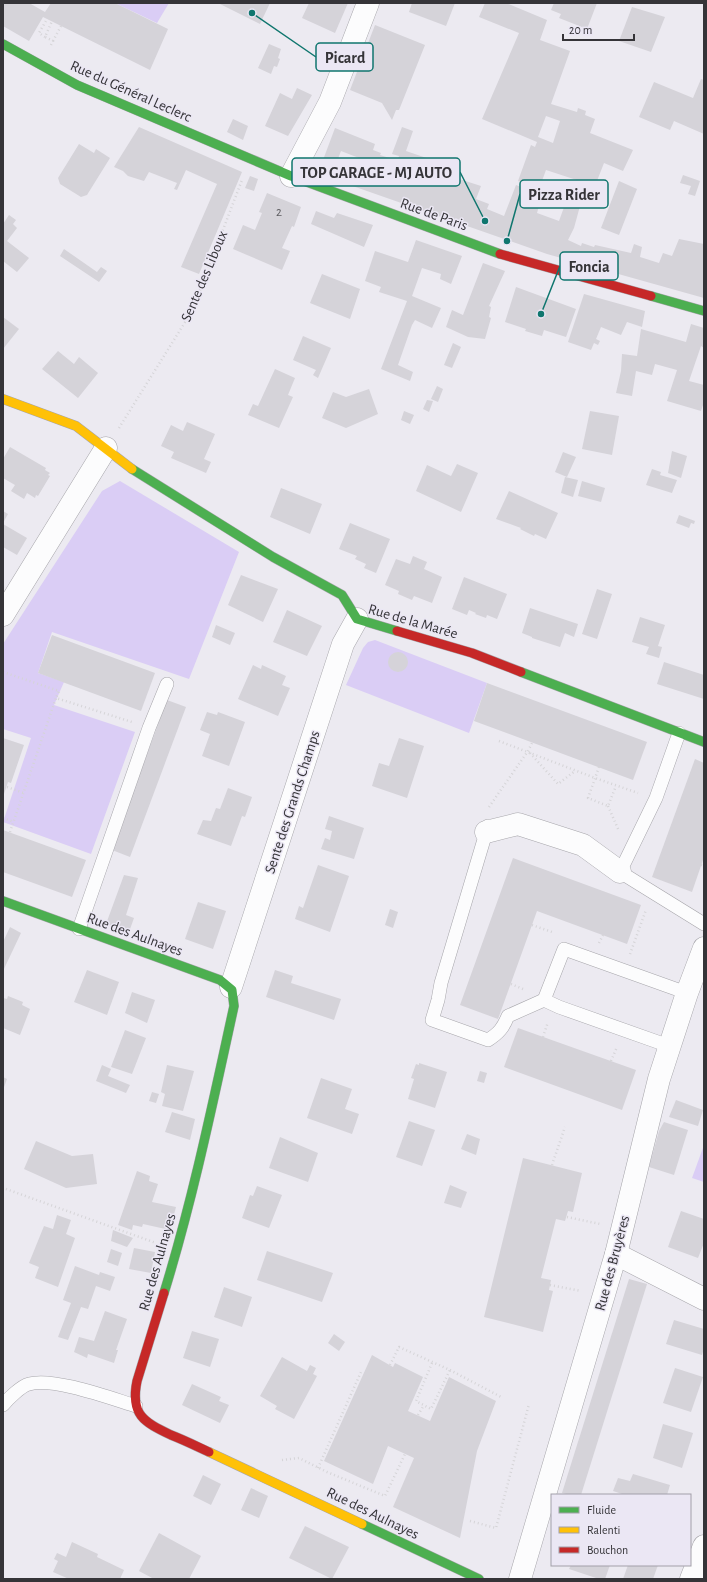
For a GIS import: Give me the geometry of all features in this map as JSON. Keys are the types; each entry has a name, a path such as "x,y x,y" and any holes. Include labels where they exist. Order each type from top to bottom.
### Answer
{"street":[{"path":"291,176 330,102 368,3"},
{"name":"Rue du Général Leclerc","path":"3,44 77,84 250,159"},
{"name":"Rue de Paris","path":"250,159 291,176 507,256 704,311"},
{"name":"Rue de la Marée","path":"3,398 76,426 134,470 273,557 342,595 357,620 472,653 704,742"},
{"path":"3,615 106,448"},
{"name":"Sente des Grands Champs","path":"231,987 343,644 357,620"},
{"path":"488,827 518,824 583,845 620,872"},
{"name":"Rue des Aulnayes","path":"3,901 220,980 231,987 234,996 234,1006 207,1130 177,1250 134,1394 136,1406 144,1419 157,1428 269,1479 478,1579"},
{"name":"Rue des Bruyères","path":"520,1579 616,1254 648,1123 669,1046 704,948"},
{"path":"616,1254 704,1299"},
{"path":"691,1579 704,1546"}],"lane":[{"path":"78,929 149,728 167,684"},
{"path":"679,733 656,798 620,872 704,924"},
{"path":"488,827 441,983 432,1020 488,1040 504,1027 508,1016 544,1000 555,967 564,949 687,993"},
{"path":"544,1000 559,1007 669,1046"},
{"path":"3,1405 9,1398 28,1384 52,1382 136,1406"}],"path":[{"path":"45,37 39,34 47,19"},
{"path":"53,41 61,26"},
{"name":"Sente des Liboux","path":"106,448 192,311 250,159"},
{"path":"3,672 59,691 10,832"},
{"path":"56,698 149,728"},
{"path":"499,741 616,786 656,798"},
{"path":"488,827 486,812 532,743"},
{"path":"528,751 558,784 575,771"},
{"path":"598,767 588,798 608,806 616,786"},
{"path":"7,787 24,793"},
{"path":"3,818 14,822"},
{"path":"628,960 646,907"},
{"path":"532,925 559,935"},
{"path":"511,984 529,992 522,1010 556,1024"},
{"path":"543,1037 549,1021"},
{"path":"611,1043 624,1048"},
{"path":"612,1062 618,1046"},
{"path":"552,1165 565,1127"},
{"path":"6,1189 177,1250"},
{"path":"567,1217 622,1230"},
{"path":"550,1285 603,1296"},
{"path":"390,1366 399,1347 450,1370 503,1398"},
{"path":"432,1362 416,1401 431,1409 450,1370"},
{"path":"318,1468 361,1372"},
{"path":"470,1521 496,1528 529,1404"},
{"path":"418,1416 424,1405"},
{"path":"269,1479 276,1463 283,1459 299,1458 318,1468 385,1496 405,1454"}],"shaded area":[{"path":"115,3 169,3 157,23"},
{"path":"120,481 239,552 189,679 52,632 38,673 64,682 54,705 135,732 91,854 3,822 31,738 3,729 3,644 102,491"},
{"path":"375,640 487,683 469,733 346,685 363,648 368,642"},
{"path":"704,1145 704,1182 692,1178"}],"building":[{"path":"3,3 29,3 45,12 51,3 115,3 168,29 150,70 43,17 29,41 3,26"},
{"path":"218,3 270,3 260,24"},
{"path":"309,3 348,3 335,33 302,18"},
{"path":"412,3 455,3 446,26 409,12"},
{"path":"485,3 506,3 547,20 540,40 570,51 551,104 577,112 578,108 586,111 585,115 595,119 590,133 633,150 623,171 604,163 595,186 546,170 536,197 541,199 537,213 559,221 567,199 580,206 574,228 568,240 581,246 582,243 594,247 595,245 631,253 634,244 642,247 640,257 659,263 663,253 672,256 679,239 704,244 704,298 547,254 324,176 320,168 335,128 375,144 373,150 381,153 380,155 402,162 402,160 398,159 399,156 392,154 402,127 413,131 406,151 456,168 453,177 481,186 476,199 489,204 487,209 504,216 516,185 531,191 533,187 518,181 531,145 535,147 537,142 482,119 519,33 479,17","holes":["546,116 560,121 553,143 538,137","341,151 377,165 371,180 345,170 344,173 334,169"]},
{"path":"554,3 597,3 587,29 559,18 561,14 551,10"},
{"path":"632,7 665,17 651,52 619,41"},
{"path":"375,25 425,45 399,110 396,110 392,120 382,103 350,90"},
{"path":"269,44 281,49 277,67 274,66 271,74 258,68"},
{"path":"701,79 704,80 704,134 674,121 670,130 639,117 654,82 693,98"},
{"path":"297,88 312,95 288,136 265,126 280,93 292,99"},
{"path":"233,119 248,126 243,140 227,132"},
{"path":"139,127 242,172 199,274 181,267 217,184 186,170 177,190 174,189 177,183 149,172 144,181 128,176 123,171 114,167"},
{"path":"79,144 94,153 96,149 110,158 87,195 81,197 60,184 58,178"},
{"path":"683,175 700,181 695,196 688,194 691,186 680,183"},
{"path":"250,176 258,179 254,191 245,188"},
{"path":"619,181 637,189 619,235 601,228"},
{"path":"267,193 301,207 294,227 292,226 282,248 290,251 282,270 233,249 243,225 255,230 262,213 259,212"},
{"path":"316,211 334,218 337,213 373,225 364,247 311,224"},
{"path":"9,215 16,220 13,224 17,228 7,241 29,258 17,272 3,261 3,224"},
{"path":"416,240 462,256 451,284 440,279 441,274 422,268 412,296 441,308 432,328 415,320 412,325 398,365 413,372 410,381 381,369 407,301 379,292 381,287 365,281 375,251 408,262"},
{"path":"64,249 97,272 101,267 107,271 99,282 60,256"},
{"path":"483,263 505,271 489,306 491,307 489,317 491,318 485,339 468,337 446,327 452,310 463,315"},
{"path":"322,274 360,289 350,319 310,303"},
{"path":"516,287 576,309 566,337 544,330 542,336 525,331 526,329 505,322"},
{"path":"584,294 645,311 642,327 627,322 621,335 601,327 596,339 600,341 598,345 594,343 591,350 568,342"},
{"path":"3,317 19,329 3,349"},
{"path":"691,324 704,328 704,348 701,346 689,381 704,385 704,402 701,411 667,401 677,370 655,364 652,375 636,371 632,396 616,393 621,371 622,354 637,356 641,329 686,342"},
{"path":"303,336 331,348 318,378 313,375 316,370 293,360"},
{"path":"453,343 461,347 452,368 444,365"},
{"path":"58,351 74,364 79,357 98,373 78,398 42,369"},
{"path":"275,369 295,378 288,395 293,397 279,428 248,415 253,404 258,406"},
{"path":"437,386 443,389 438,402 431,399"},
{"path":"369,389 378,414 346,428 322,418 333,392 346,397"},
{"path":"427,400 433,401 429,412 423,409"},
{"path":"404,411 414,415 410,424 401,420"},
{"path":"590,411 619,416 612,455 582,449"},
{"path":"187,422 215,434 204,459 211,462 206,473 171,458 174,452 161,446 171,425 183,431"},
{"path":"10,447 46,468 45,470 50,473 48,475 50,476 38,496 36,495 35,498 27,493 24,499 11,491 15,485 3,478 3,459"},
{"path":"672,451 687,456 681,478 668,473"},
{"path":"563,452 576,457 567,477 555,472"},
{"path":"457,464 478,473 461,512 416,491 427,465 451,476"},
{"path":"652,469 661,472 660,475 677,480 672,493 646,485"},
{"path":"565,477 578,480 573,497 561,493"},
{"path":"582,481 605,488 601,502 578,496"},
{"path":"281,488 322,504 310,534 270,517"},
{"path":"509,491 558,513 546,539 535,534 534,536 520,529 521,528 496,519"},
{"path":"3,511 8,514 3,523"},
{"path":"679,515 695,521 694,524 691,523 689,528 676,523"},
{"path":"350,523 390,539 376,573 364,568 366,564 355,559 357,556 339,549"},
{"path":"3,524 27,538 17,555 3,547"},
{"path":"413,556 427,562 424,569 442,577 432,603 414,596 412,600 398,594 399,591 385,585 396,559 410,564"},
{"path":"241,575 278,589 263,622 228,605"},
{"path":"464,577 507,594 497,619 487,615 486,618 469,610 467,615 452,609"},
{"path":"597,589 612,594 597,639 582,634"},
{"path":"530,608 578,624 574,637 565,633 560,647 532,638 522,633"},
{"path":"287,610 322,626 307,656 273,642"},
{"path":"640,617 665,625 658,646 662,647 659,658 646,654 649,647 632,642"},
{"path":"216,625 235,633 230,645 212,637"},
{"path":"52,635 155,673 141,711 38,673"},
{"path":"398,652 405,655 408,662 405,669 398,672 391,669 388,662 391,655"},
{"path":"664,662 704,675 704,699 657,684"},
{"path":"253,665 261,669 262,665 286,676 282,685 290,688 278,716 238,699"},
{"path":"487,683 647,742 633,780 474,721"},
{"path":"167,700 186,707 130,857 112,850"},
{"path":"207,712 217,715 218,712 245,722 229,766 202,756 210,734 200,730"},
{"path":"3,738 24,745 11,783 8,782 3,797"},
{"path":"399,738 424,746 407,798 372,786 379,763 389,766"},
{"path":"695,759 704,763 704,857 692,892 652,877"},
{"path":"228,788 252,797 245,817 242,816 231,846 197,834 203,820 211,821 216,808 220,809"},
{"path":"329,816 364,828 354,859 321,849 325,838 330,840 332,831 325,829"},
{"path":"3,830 86,860 72,897 3,872"},
{"path":"513,858 641,905 627,944 537,911 498,1019 460,1005"},
{"path":"318,865 349,876 330,932 295,919 299,906 303,908"},
{"path":"124,875 138,878 126,915 134,918 129,932 106,924"},
{"path":"198,902 226,911 213,949 185,939"},
{"path":"390,909 398,912 393,928 385,925"},
{"path":"10,927 21,933 3,971 3,942"},
{"path":"87,970 119,982 107,1015 74,1002"},
{"path":"275,970 293,976 291,983 341,999 334,1020 266,997"},
{"path":"132,992 155,1000 147,1023 125,1013"},
{"path":"8,996 23,1002 22,1005 30,1009 20,1035 3,1028 3,998 7,999"},
{"path":"518,1028 636,1070 622,1110 504,1067"},
{"path":"125,1030 146,1038 132,1074 111,1067"},
{"path":"419,1063 447,1072 435,1108 408,1099 414,1079 411,1078 416,1064 419,1065"},
{"path":"102,1065 111,1069 108,1076 130,1085 126,1093 96,1081"},
{"path":"167,1065 194,1071 183,1111 162,1106 165,1094 161,1092"},
{"path":"480,1071 487,1073 484,1083 477,1081"},
{"path":"3,1077 7,1079 3,1090"},
{"path":"321,1078 352,1089 345,1109 359,1114 352,1134 307,1118"},
{"path":"152,1092 159,1094 156,1103 149,1101"},
{"path":"676,1100 703,1110 698,1126 669,1117"},
{"path":"172,1112 195,1119 190,1140 165,1132"},
{"path":"409,1121 435,1130 422,1166 396,1157"},
{"path":"664,1122 688,1130 674,1175 649,1167 659,1131"},
{"path":"467,1134 480,1139 476,1155 461,1149"},
{"path":"280,1137 318,1153 308,1182 269,1168"},
{"path":"36,1141 72,1156 93,1154 97,1184 66,1188 24,1169"},
{"path":"523,1158 582,1173 573,1212 568,1211 565,1221 556,1219 541,1278 551,1280 549,1290 553,1291 543,1332 484,1317"},
{"path":"137,1171 150,1176 149,1181 158,1184 152,1202 176,1207 170,1230 143,1224 142,1227 133,1225 132,1230 118,1225"},
{"path":"450,1185 467,1192 461,1208 444,1203"},
{"path":"257,1186 282,1195 269,1228 242,1218 250,1195 253,1196"},
{"path":"681,1211 704,1219 704,1243 698,1258 668,1247"},
{"path":"57,1215 71,1220 66,1234 75,1238 58,1287 35,1278 39,1267 29,1263 44,1226 53,1229"},
{"path":"113,1230 133,1238 127,1247 111,1241"},
{"path":"134,1248 155,1252 151,1273 129,1269"},
{"path":"111,1249 122,1253 118,1266 107,1262"},
{"path":"267,1251 333,1273 322,1302 257,1280"},
{"path":"75,1266 99,1275 100,1272 115,1277 110,1291 96,1286 88,1309 81,1307 68,1340 58,1337 71,1303 63,1300"},
{"path":"629,1279 647,1284 581,1494 562,1493"},
{"path":"224,1287 252,1297 242,1327 214,1317"},
{"path":"105,1311 127,1319 116,1350 118,1350 114,1363 88,1354 87,1358 74,1352 79,1337 94,1341"},
{"path":"674,1320 704,1329 704,1348 702,1355 666,1344"},
{"path":"192,1331 219,1339 210,1367 183,1358"},
{"path":"334,1334 345,1342 339,1351 328,1343"},
{"path":"372,1355 393,1367 395,1363 423,1377 408,1411 430,1421 449,1377 496,1401 477,1451 460,1538 393,1507 414,1458 388,1446 373,1484 324,1461"},
{"path":"282,1357 307,1371 310,1365 316,1368 313,1374 317,1376 294,1419 275,1409 277,1406 260,1396"},
{"path":"675,1368 703,1377 691,1412 663,1403"},
{"path":"192,1384 221,1397 219,1401 229,1405 220,1423 182,1405"},
{"path":"663,1424 693,1433 682,1468 653,1458"},
{"path":"633,1474 670,1485 667,1494 622,1494 613,1491 618,1478 630,1481"},
{"path":"203,1475 221,1484 211,1505 193,1496"},
{"path":"251,1488 268,1496 259,1518 241,1510"},
{"path":"305,1526 349,1547 332,1579 289,1558"},
{"path":"159,1533 201,1556 189,1579 154,1579 139,1571"},
{"path":"72,1542 98,1554 97,1557 124,1570 120,1579 69,1579 53,1572 58,1561 54,1559 57,1553 66,1557"},
{"path":"570,1566 610,1566 605,1579 599,1579 569,1569"},
{"path":"628,1566 658,1566 653,1579 623,1579"}],"traffic: fast":[{"path":"3,44 77,85 291,176 500,254"},
{"path":"651,296 704,311"},
{"path":"132,469 273,557 342,595 357,619 397,631"},
{"path":"521,672 704,742"},
{"path":"3,901 220,980 232,990 234,1006 210,1114 184,1222 164,1293"},
{"path":"362,1524 479,1579"}],"traffic: slow":[{"path":"3,399 76,426 132,469"},
{"path":"209,1452 362,1524"}],"traffic: jam":[{"path":"500,254 651,296"},
{"path":"397,631 472,653 521,672"},
{"path":"164,1293 137,1381 135,1393 138,1410 141,1416 153,1426 209,1452"}],"place":[{"name":"Picard","path":"252,13"},
{"name":"TOP GARAGE - MJ AUTO","path":"485,221"},
{"name":"Pizza Rider","path":"507,241"},
{"name":"Foncia","path":"541,314"}]}
